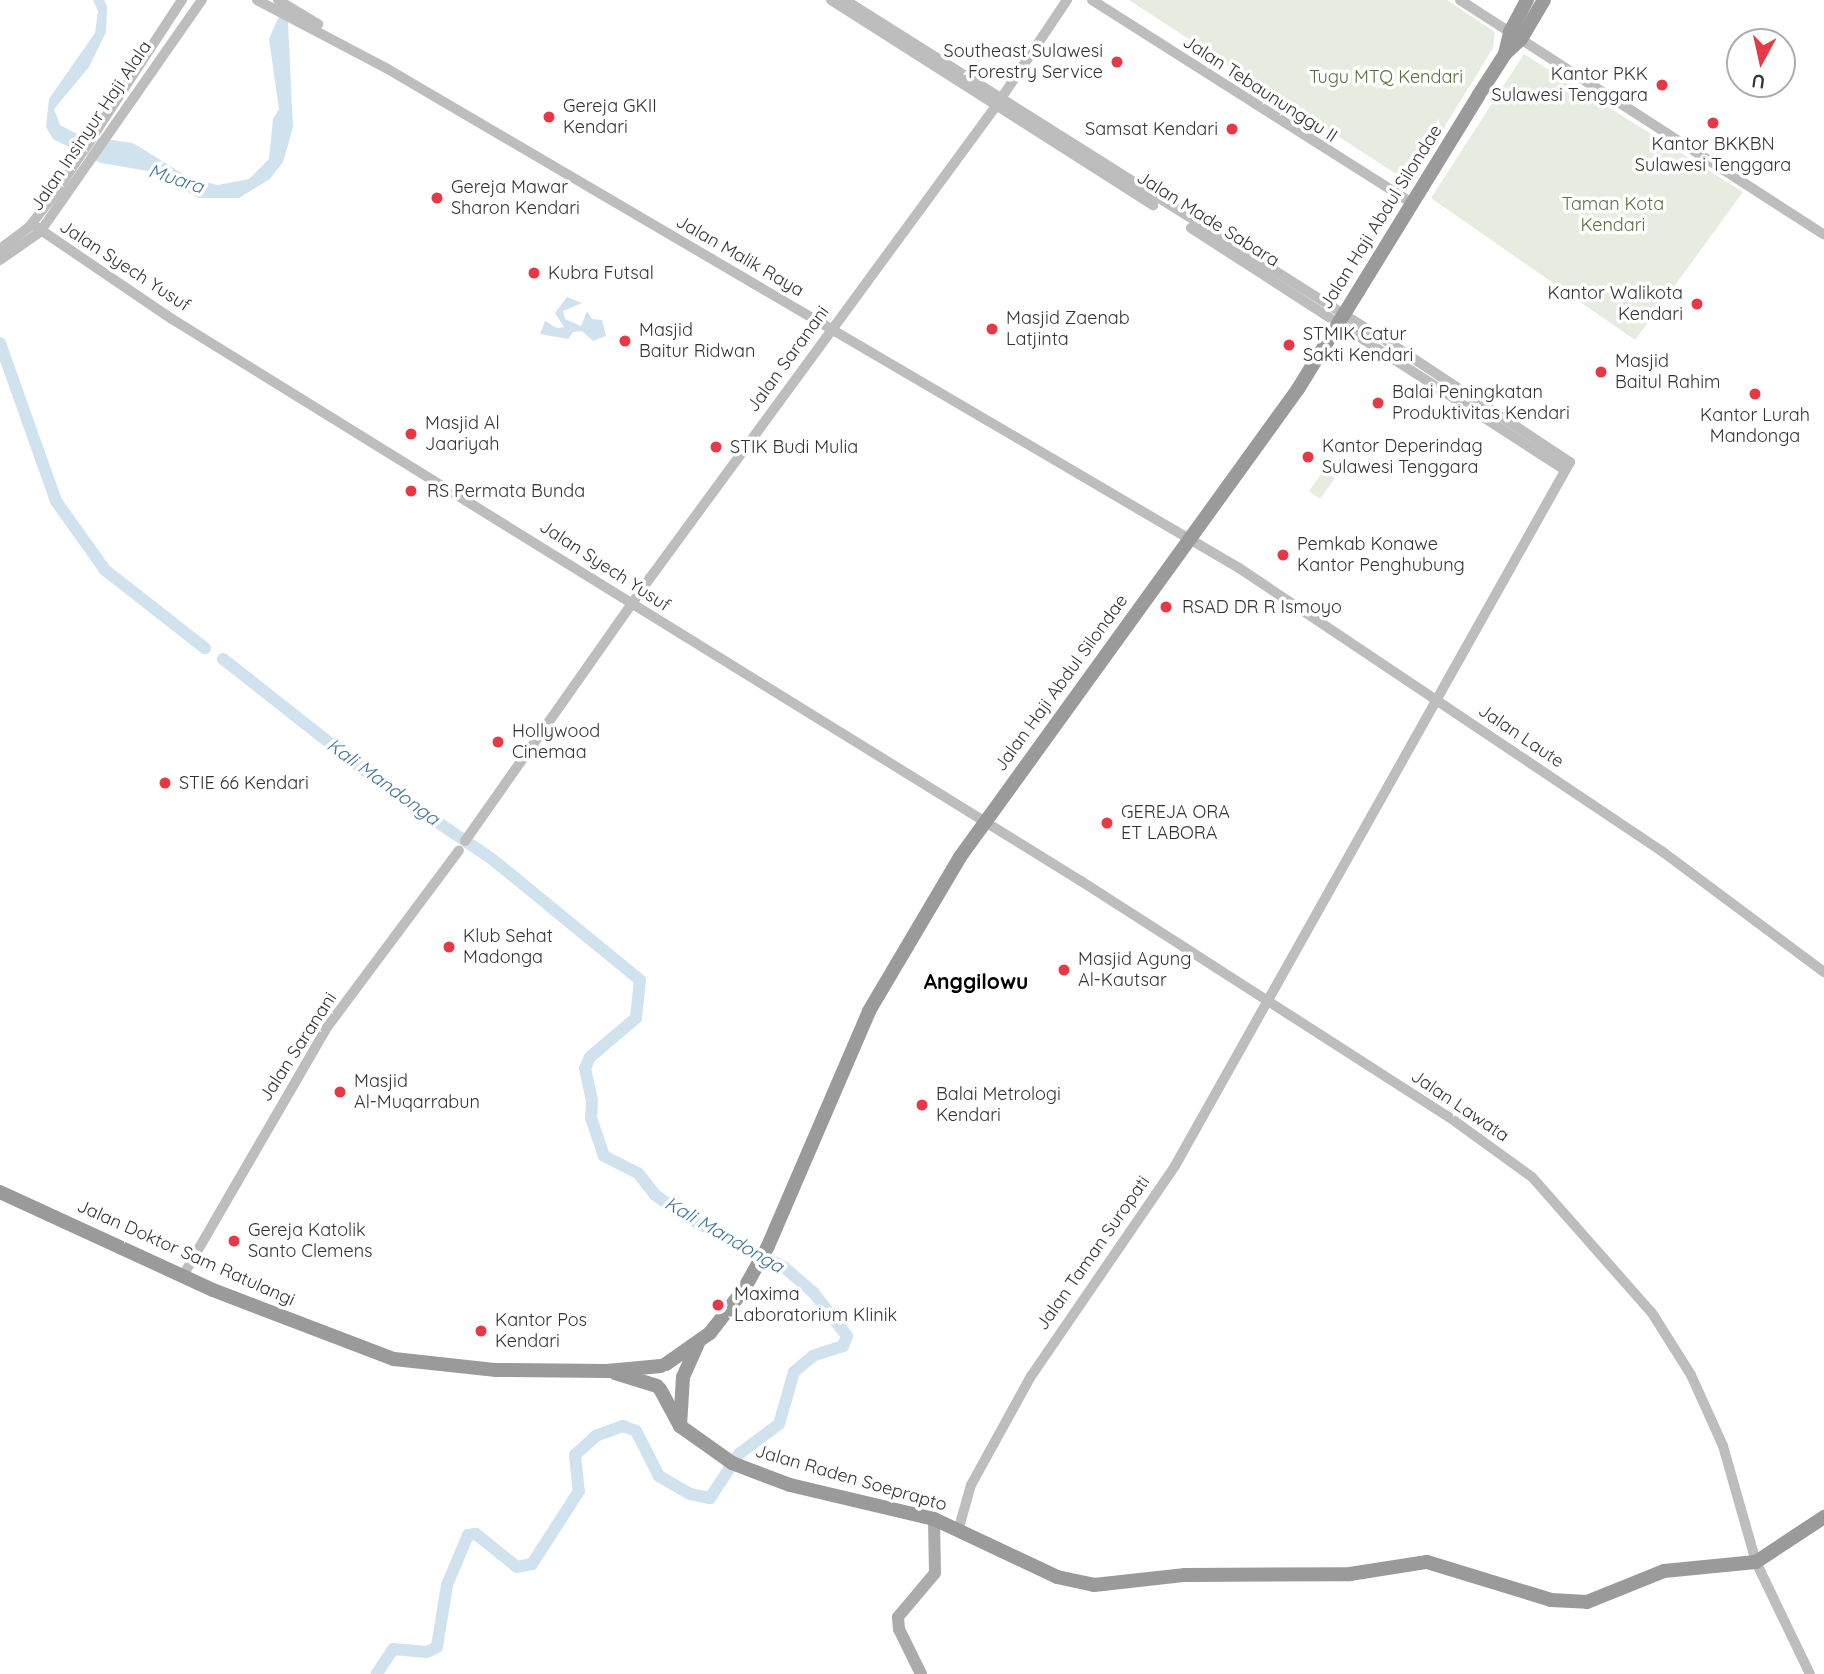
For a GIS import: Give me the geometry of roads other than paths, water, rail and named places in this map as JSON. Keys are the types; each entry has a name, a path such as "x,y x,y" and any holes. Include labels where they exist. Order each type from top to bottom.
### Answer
{"highway":[{"path":"1515,35 1527,0"},
{"path":"1515,35 1544,0"},
{"name":"Jalan Haji Abdul Silondae","path":"698,1343 724,1318 763,1255 876,998 900,952 984,823 1298,389 1515,35"},
{"name":"Jalan Doktor Sam Ratulangi","path":"0,1192 259,1308 403,1361 490,1370 607,1371 664,1365"},
{"path":"698,1343 683,1380 675,1391 658,1387 655,1375 664,1365 698,1343"},
{"path":"664,1365 678,1367 683,1380 680,1426"},
{"name":"Jalan Doktor Sam Ratulangi","path":"607,1371 658,1387"},
{"name":"Jalan Raden Soeprapto","path":"658,1387 680,1426 717,1455 732,1462 790,1485 934,1519 1057,1577 1094,1585 1185,1575 1350,1574 1427,1562 1551,1600 1577,1603 1664,1572 1756,1562 1824,1517"}],"main road":[{"path":"921,1674 899,1629 898,1613 935,1573 934,1519"}],"street":[{"name":"Jalan Insinyur Haji Alala","path":"0,260 36,228 80,166 183,0"},
{"name":"Jalan Insinyur Haji Alala","path":"106,125 202,0"},
{"name":"Jalan Malik Raya","path":"257,0 277,3 1190,539"},
{"name":"Jalan Made Sabara","path":"831,0 1340,318 1567,466"},
{"name":"Jalan Made Sabara","path":"845,0 998,102"},
{"name":"Jalan Saranani","path":"184,1274 328,1027 462,845 632,603 998,102 1067,0"},
{"name":"Jalan Tebaununggu II","path":"1091,0 1412,204"},
{"path":"1460,0 1824,235"},
{"name":"Jalan Insinyur Haji Alala","path":"0,249 36,228"},
{"name":"Jalan Syech Yusuf","path":"36,228 984,823"},
{"name":"Jalan Taman Suropati","path":"958,1531 971,1485 1031,1376 1175,1166 1567,466"},
{"name":"Jalan Laute","path":"1190,539 1663,852 1824,972"},
{"name":"Jalan Lawata","path":"984,823 1449,1117 1532,1177 1597,1247 1652,1313 1699,1389 1723,1446 1756,1562 1810,1674"}],"water":[{"name":"Muara","path":"93,0 104,0 107,7 106,32 89,67 54,109 60,125 79,135 133,143 191,179 218,185 249,179 269,159 273,119 279,109 269,39 279,16 288,22 293,127 283,162 270,179 239,198 199,198 148,171 101,163 53,139 46,127 49,99 95,33 98,11"},
{"path":"567,297 582,303 563,311 565,319 581,326 587,311 592,319 602,320 606,336 593,341 582,331 573,332 568,339 540,334 545,321 557,328 564,327 555,313"}],"waterway":[{"name":"Kali Mandonga","path":"0,343 56,501 105,570 205,648"},
{"name":"Kali Mandonga","path":"223,659 388,789 492,859 640,980 636,1018 590,1057 585,1068 592,1101 591,1118 604,1156 638,1173 655,1195 690,1219 784,1267 813,1292 847,1336 843,1346 813,1356 794,1372 779,1424 739,1454 710,1498 690,1494 659,1476 636,1431 623,1426 596,1436 575,1455 579,1491 532,1564 517,1567 476,1534 468,1535 447,1585 437,1647 427,1652 393,1649 377,1674"}],"place":[{"name":"Southeast Sulawesi Forestry Service","path":"1117,62"},
{"name":"Kantor PKK Sulawesi Tenggara","path":"1662,85"},
{"name":"Gereja GKII Kendari","path":"549,117"},
{"name":"Kantor BKKBN Sulawesi Tenggara","path":"1713,123"},
{"name":"Samsat Kendari","path":"1232,129"},
{"name":"Gereja Mawar Sharon Kendari","path":"437,198"},
{"name":"Kubra Futsal","path":"534,273"},
{"name":"Kantor Walikota Kendari","path":"1697,304"},
{"name":"Masjid Zaenab Latjinta","path":"992,329"},
{"name":"Masjid Baitur Ridwan","path":"625,341"},
{"name":"STMIK Catur Sakti Kendari","path":"1289,345"},
{"name":"Masjid Baitul Rahim","path":"1601,372"},
{"name":"Kantor Lurah Mandonga","path":"1755,394"},
{"name":"Balai Peningkatan Produktivitas Kendari","path":"1378,403"},
{"name":"Masjid Al Jaariyah","path":"411,434"},
{"name":"STIK Budi Mulia","path":"716,447"},
{"name":"Kantor Deperindag Sulawesi Tenggara","path":"1308,457"},
{"name":"RS Permata Bunda","path":"411,491"},
{"name":"Pemkab Konawe Kantor Penghubung","path":"1283,555"},
{"name":"RSAD DR R Ismoyo","path":"1166,607"},
{"name":"Hollywood Cinemaa","path":"498,742"},
{"name":"STIE 66 Kendari","path":"165,783"},
{"name":"GEREJA ORA ET LABORA","path":"1107,823"},
{"name":"Klub Sehat Madonga","path":"449,947"},
{"name":"Masjid Agung Al-Kautsar","path":"1064,970"},
{"name":"Masjid Al-Muqarrabun","path":"340,1092"},
{"name":"Balai Metrologi Kendari","path":"922,1105"},
{"name":"Gereja Katolik Santo Clemens","path":"234,1241"},
{"name":"Maxima Laboratorium Klinik","path":"718,1305"},
{"name":"Kantor Pos Kendari","path":"481,1331"}],"district":[{"name":"Anggilowu","path":"976,981"}],"park label":[{"name":"Tugu MTQ Kendari","path":"1386,77"},
{"name":"Taman Kota Kendari","path":"1613,215"}]}
